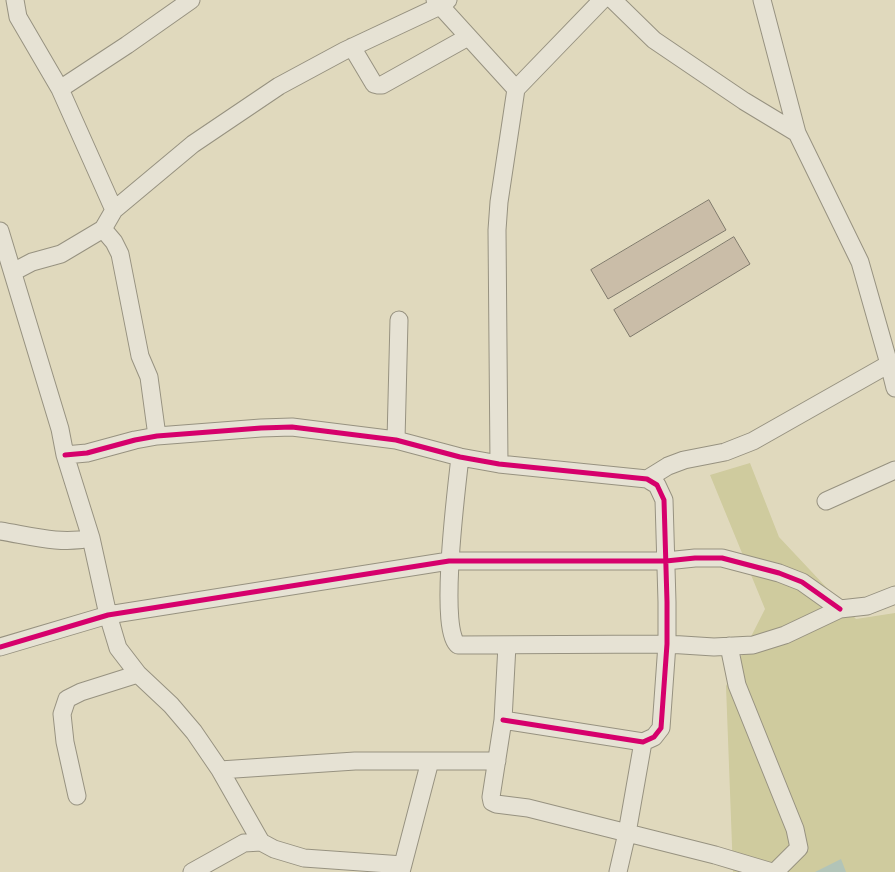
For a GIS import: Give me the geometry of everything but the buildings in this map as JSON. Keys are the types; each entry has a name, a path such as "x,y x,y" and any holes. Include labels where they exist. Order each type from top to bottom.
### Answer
{"street":[{"path":"15,0 18,18 60,89 114,210"},
{"path":"60,89 127,45 191,0"},
{"path":"499,464 497,230 499,202 516,89 602,0"},
{"path":"613,0 654,40 744,101 797,133"},
{"path":"762,0 797,133 860,262 895,388"},
{"path":"13,272 32,262 61,254 103,229 114,210 193,144 279,86 441,2 468,37 516,89"},
{"path":"352,47 374,84 382,85 468,37"},
{"path":"103,229 114,242 120,254 140,356 149,377 157,436"},
{"path":"0,232 60,429 65,455 91,538 108,615 118,648 138,674 171,705 194,732 220,770 261,842 274,849 304,858 402,868 430,761"},
{"path":"396,440 399,320"},
{"path":"647,479 668,466 684,460 725,452 753,441 889,364"},
{"path":"65,455 87,453 135,440 157,436 292,427 396,440 460,457 499,464 647,479 657,485 664,500 666,561 667,644 661,728 654,737 644,742 503,720"},
{"path":"460,457 449,561 449,612 452,636 454,643 458,645 667,644 714,647 753,645 785,635 840,609 867,606 895,595"},
{"path":"826,501 895,470"},
{"path":"0,531 59,541 77,541 91,538"},
{"path":"0,647 108,615 449,561 666,561 695,558 722,558 779,573 802,582 840,609"},
{"path":"507,645 503,720 490,797 492,802 496,804 528,808 715,855 772,872"},
{"path":"729,646 737,685 795,829 799,848 775,872"},
{"path":"77,796 65,742 62,714 67,699 81,692 138,674"},
{"path":"618,872 644,742"},
{"path":"220,770 355,761 497,761"},
{"path":"244,844 251,826"},
{"path":"192,872 244,844 261,842"}],"shaded area":[{"path":"750,463 779,537 856,619 895,613 895,872 733,872 726,686 765,609 710,475"},
{"path":"841,859 846,872 815,872"}],"cycle path":[{"path":"65,455 87,453 135,440 157,436 292,427 396,440 460,457 499,464 647,479 657,485 664,500 667,602 667,644 661,728 654,737 643,742 503,720"},
{"path":"0,647 108,615 449,561 666,561 695,558 722,558 779,573 802,582 840,609"}]}
